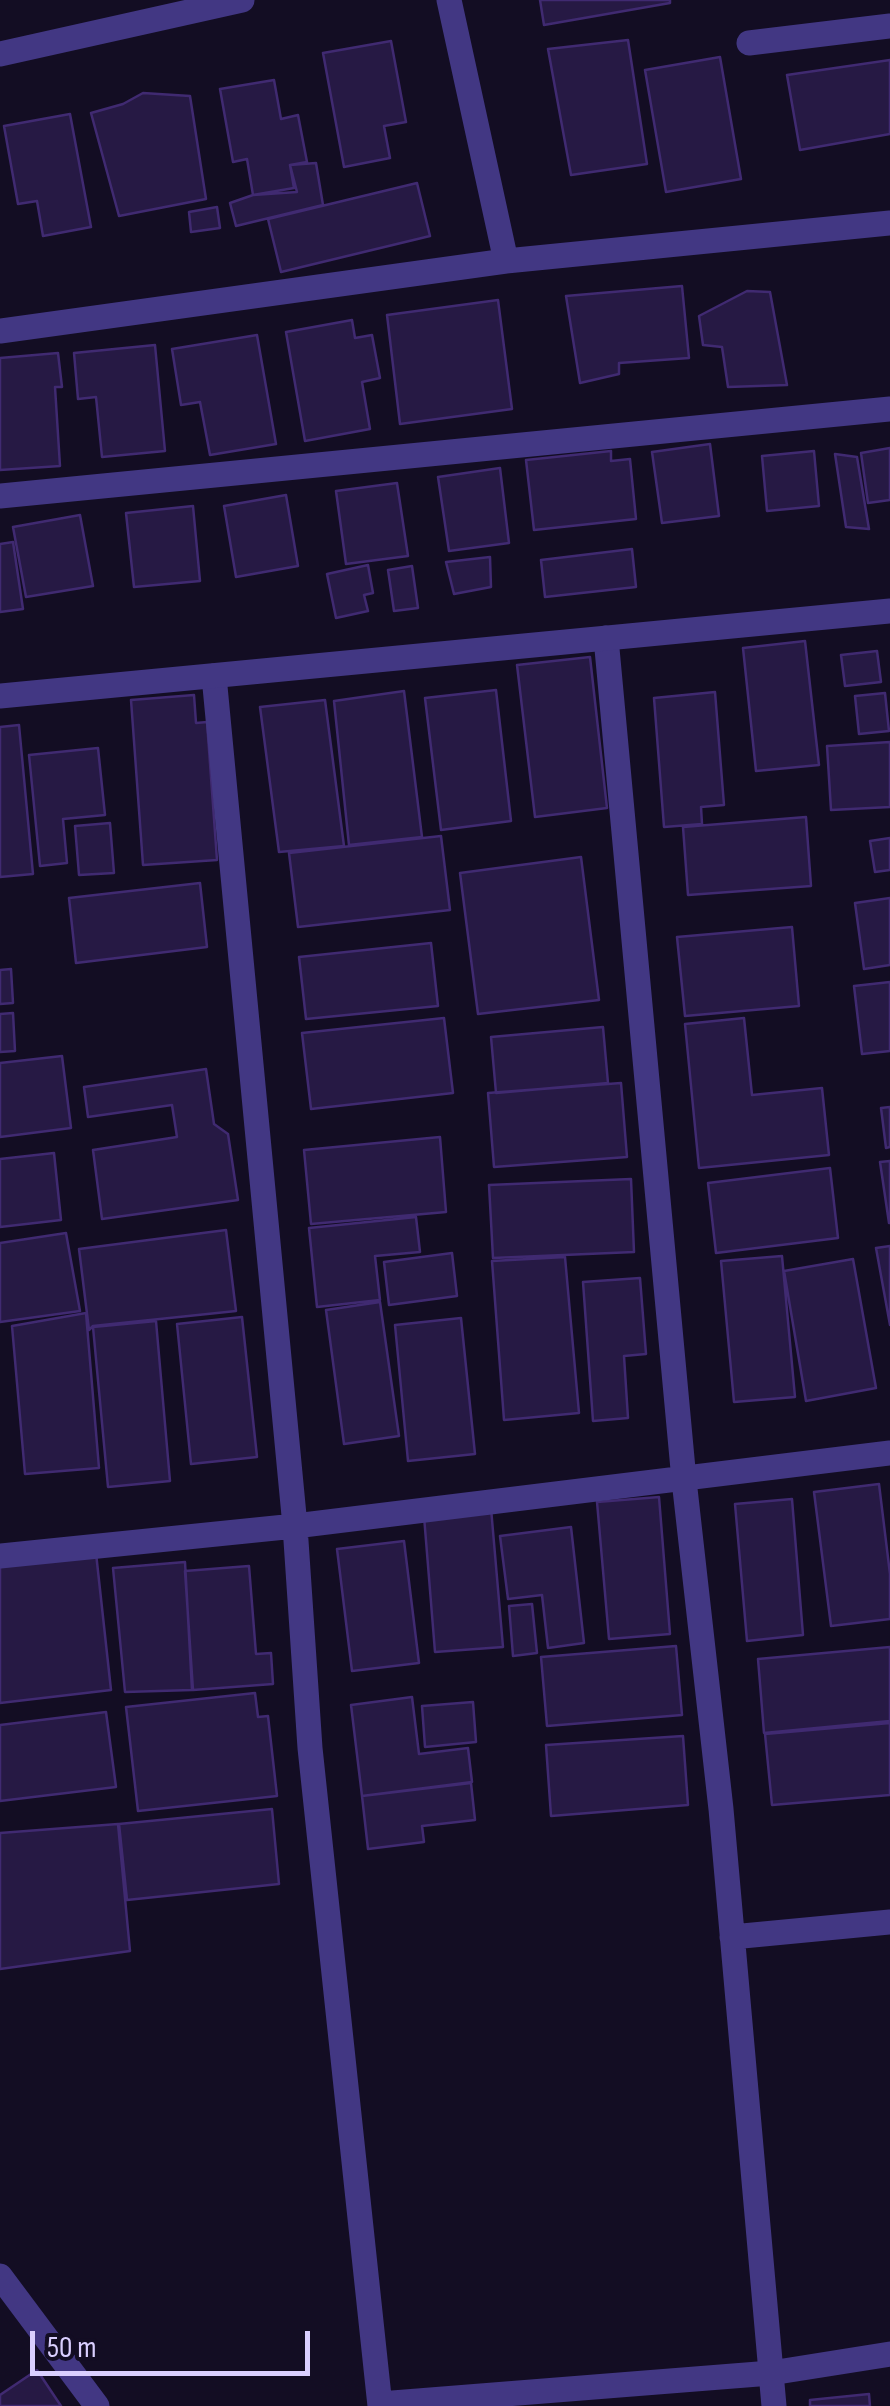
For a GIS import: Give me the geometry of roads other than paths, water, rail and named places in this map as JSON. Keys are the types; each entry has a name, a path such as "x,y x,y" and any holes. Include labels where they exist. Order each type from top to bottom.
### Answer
{"street":[{"path":"0,54 242,0"},
{"path":"449,0 506,262"},
{"path":"749,44 890,26"},
{"path":"0,331 506,262 890,223"},
{"path":"0,496 890,409"},
{"path":"0,696 890,611"},
{"path":"606,638 774,2406"},
{"path":"214,676 295,1526 310,1748 380,2405 771,2373 890,2354"},
{"path":"0,1556 295,1526 890,1453"},
{"path":"732,1938 890,1922"},
{"path":"0,2276 97,2406"}]}
